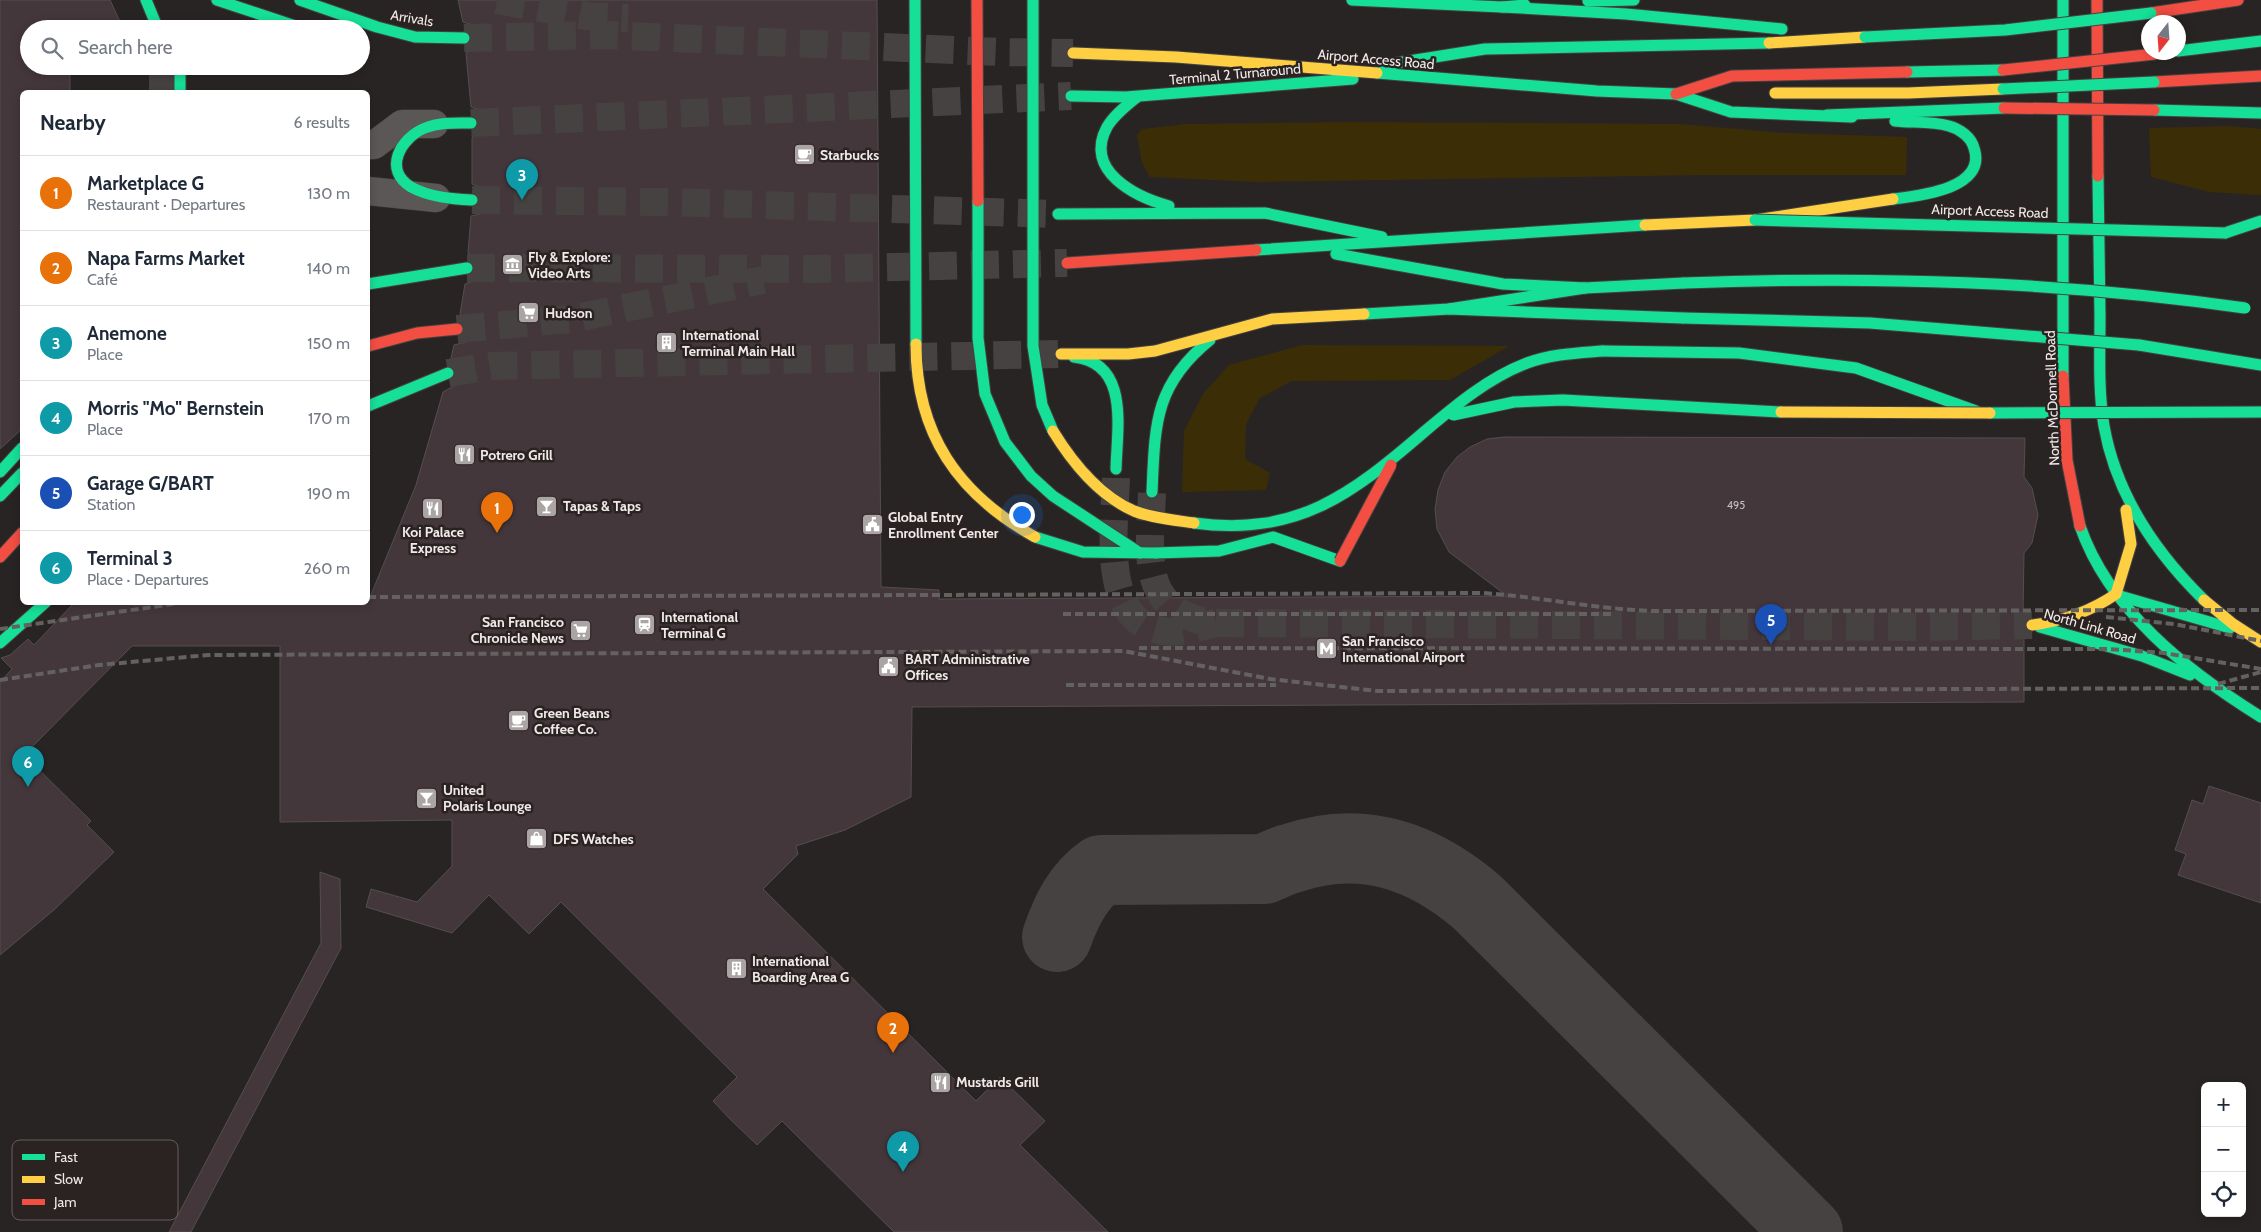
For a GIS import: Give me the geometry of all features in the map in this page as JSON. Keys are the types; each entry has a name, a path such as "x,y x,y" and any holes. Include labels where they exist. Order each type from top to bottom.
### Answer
{"main road":[{"path":"146,0 155,20"},
{"path":"217,0 277,20"},
{"name":"Arrivals","path":"300,0 355,20"},
{"path":"915,0 916,360 922,403 930,430 944,456 980,499 1002,517 1027,533 1054,545 1084,552 1219,551 1273,537 1299,527 1321,514 1345,496 1401,446 1457,413 1514,402 1563,400 1793,413 2261,412"},
{"path":"977,0 978,338 985,394 1005,442 1031,476 1053,496 1140,553"},
{"path":"1033,0 1033,346 1044,412 1056,436 1088,477 1134,511 1182,521 1227,526 1273,522 1314,509 1356,488 1451,410 1488,383 1526,364 1560,354 1602,351 1691,352 1739,353 1784,357 1856,368 1977,412"},
{"path":"1352,0 1626,14 1865,37"},
{"path":"1502,7 1634,0"},
{"name":"North McDonnell Road","path":"2063,0 2064,382 2068,454 2074,494 2085,538 2101,572 2116,594 2152,632 2225,693 2261,717"},
{"path":"2097,0 2100,384 2105,433 2118,477 2132,544 2116,594 2246,633"},
{"path":"1346,72 1485,49 1737,45 2005,30 2080,22 2238,0"},
{"name":"Arrivals","path":"370,25 414,37 464,38"},
{"path":"370,28 377,28"},
{"path":"2186,50 2261,41"},
{"name":"Airport Access Road","path":"1073,53 1176,57 1597,92 1676,94"},
{"path":"1676,94 1732,76 2003,70 2141,55"},
{"path":"180,75 180,90"},
{"name":"Terminal 2 Turnaround","path":"1071,96 1137,96 1395,76"},
{"path":"1763,93 1908,93 2261,76"},
{"path":"1676,94 1715,93"},
{"path":"1067,263 1570,228 1755,220 1941,192 1968,175 1974,166 1976,156 1973,144 1967,134 1949,126 1827,115 1731,112 1676,94"},
{"path":"1137,96 1106,130 1102,146 1104,165 1108,172 1122,187 1134,194 1164,205 1211,213"},
{"path":"1827,115 2004,108 2261,113"},
{"path":"461,200 406,183 396,168 397,149 409,135 434,124 471,123"},
{"path":"1058,214 1265,213 1395,240"},
{"name":"Airport Access Road","path":"1755,220 2225,233"},
{"path":"2225,233 2261,221"},
{"path":"2225,233 2243,238"},
{"path":"1295,246 1503,284 1585,288 1844,277 2019,282 2132,292 2253,310"},
{"path":"370,284 466,268"},
{"path":"370,291 392,280"},
{"path":"1449,309 1585,288"},
{"path":"1116,469 1116,399 1112,380 1099,364 1061,354 1128,354 1156,351 1272,319 1449,309 1870,323 2261,354"},
{"path":"1152,492 1157,424 1164,395 1175,372 1190,354 1209,340 1236,328"},
{"path":"370,345 417,333 457,329"},
{"path":"2139,345 2261,365"},
{"path":"370,405 448,374"},
{"path":"1273,537 1340,561 1401,446"},
{"path":"0,472 20,450"},
{"path":"0,496 20,475"},
{"path":"2118,477 2136,517 2166,561 2204,600 2246,633 2261,642"},
{"path":"0,557 20,535"},
{"path":"0,569 20,550"},
{"name":"North Link Road","path":"2116,594 2086,614 2051,623 2032,625 2171,666 2225,693"},
{"path":"0,643 43,605"}],"street":[{"path":"370,145 374,144 402,124 434,124"},
{"path":"370,191 461,200"}],"shaded area":[{"path":"1346,122 1680,124 1787,133 1907,137 1906,175 1702,175 1258,182 1150,177 1142,163 1137,135 1142,129 1187,124"},
{"path":"2229,126 2261,129 2261,195 2209,192 2151,177 2149,128"},
{"path":"1302,345 1509,346 1450,380 1292,381 1260,398 1246,424 1245,459 1270,473 1266,490 1182,492 1184,431 1203,394 1229,365"}],"building":[{"path":"0,0 110,0 119,20 20,20 20,75 70,75 70,90 20,90 20,431 0,449"},
{"path":"458,0 877,0 881,587 939,590 939,599 1507,596 1449,552 1437,529 1435,509 1438,490 1445,472 1457,457 1470,447 1487,439 1504,437 2025,438 2024,477 2032,488 2038,515 2032,543 2024,553 2023,612 2018,618 2016,626 2024,638 2024,702 912,707 911,797 845,830 796,846 798,854 763,889 976,1101 1000,1077 1045,1121 1020,1145 1108,1232 894,1232 782,1121 757,1145 730,1119 713,1101 737,1077 561,902 529,934 489,895 452,933 366,907 371,889 417,902 452,866 452,820 280,822 280,646 132,646 24,755 91,821 87,825 114,852 55,909 0,955 0,682 12,669 1,658 10,655 28,639 34,645 72,605 370,605 370,597 416,485 443,392 460,383 463,376 462,367 458,361 451,358 454,345 466,342 473,328 470,320 460,314 465,284 476,280 482,273 482,265 479,259 468,253 471,216 480,214 485,209 488,201 486,192 472,184 472,138 484,131 487,123 485,116 479,110 471,107 466,53 477,46 480,38 477,30 472,25 463,22"},
{"path":"2209,786 2261,803 2261,903 2178,875 2186,854 2175,850 2192,800 2203,804"},
{"path":"320,872 340,879 341,948 191,1232 169,1232 175,1220 178,1220 178,1215 321,943"}],"taxiway":[{"path":"1057,937 1064,918 1079,891 1101,870 1264,869 1286,860 1315,852 1341,849 1365,849 1412,861 1434,872 1477,902 1808,1232"}],"tunnel":[{"path":"497,0 587,16 628,18"},
{"path":"464,38 605,35 999,52 1073,53"},
{"path":"163,75 163,90"},
{"path":"471,123 1071,96"},
{"path":"472,200 667,202 1055,214"},
{"path":"467,268 815,269 1067,263"},
{"path":"457,329 571,319 763,280"},
{"path":"448,373 491,366 1058,354"},
{"path":"1116,478 1114,520 1115,568 1120,591 1129,610 1143,624 1163,631 1183,631 1216,623"},
{"path":"1152,493 1150,558 1153,576 1160,593 1172,606 1189,617 1214,623"},
{"path":"1216,623 1920,627 2032,625"}],"railway":[{"path":"370,597 1483,593 1610,608 1653,611 2261,610"},
{"path":"0,629 166,605"},
{"path":"1063,614 1613,614"},
{"path":"2106,617 2174,624 2261,641"},
{"path":"1139,648 2109,649 2164,653 2261,669"},
{"path":"0,680 99,665 208,655 1124,651 1270,679 1377,691 2261,688"},
{"path":"2218,684 2261,672"},
{"path":"1066,685 1276,685"}],"traffic: fast":[{"path":"146,0 154,20"},
{"path":"217,0 277,20"},
{"path":"300,0 357,20"},
{"path":"915,0 916,344"},
{"path":"1033,0 1033,346 1042,405 1053,431"},
{"path":"1352,0 1502,7 1525,5"},
{"path":"1588,1 1634,0"},
{"path":"2063,0 2063,376"},
{"path":"1502,7 1626,14 1782,29"},
{"path":"1865,37 2005,30 2151,13"},
{"path":"370,25 415,37 464,38"},
{"path":"2186,50 2261,41"},
{"path":"1384,65 1485,49 1769,43"},
{"path":"1907,72 2003,70"},
{"path":"1377,73 1597,91 1676,94 1731,112 1852,117"},
{"path":"180,75 180,90"},
{"path":"1071,96 1126,97 1353,79"},
{"path":"2003,89 2154,82"},
{"path":"1137,97 1107,127 1101,143 1102,157 1107,169 1129,189 1169,206"},
{"path":"1827,115 2004,108"},
{"path":"2154,110 2261,113"},
{"path":"1893,199 1918,196 1948,188 1971,173 1976,162 1973,144 1968,137 1957,129 1936,123 1895,121"},
{"path":"471,123 448,123 425,128 408,139 398,155 397,163 398,172 411,187 441,197 472,200"},
{"path":"2098,176 2100,385 2104,426 2110,451 2118,475 2140,520 2169,562 2204,600"},
{"path":"978,201 978,338 985,394 1005,442 1031,476 1053,496 1140,553"},
{"path":"1058,214 1265,213 1382,237"},
{"path":"1755,220 2225,233"},
{"path":"2225,233 2261,221"},
{"path":"1256,250 1645,225"},
{"path":"1336,254 1503,284 1585,288 1684,283"},
{"path":"370,284 467,268"},
{"path":"1684,283 1826,280 2035,286 2174,299 2245,308"},
{"path":"1364,314 1449,309 1585,288"},
{"path":"1449,309 1683,318"},
{"path":"1683,318 1870,323 2139,345"},
{"path":"1152,492 1154,446 1161,408 1168,390 1178,373 1210,340"},
{"path":"2139,345 2261,365"},
{"path":"1602,351 1739,353 1856,368 1976,411"},
{"path":"1194,523 1230,526 1263,524 1292,517 1320,506 1372,475 1460,402 1499,376 1527,363 1545,358 1564,354 1602,351"},
{"path":"1074,357 1092,362 1104,371 1112,384 1118,417 1116,469"},
{"path":"370,405 448,373"},
{"path":"1453,415 1514,402 1563,400 1781,412"},
{"path":"1990,413 2261,412"},
{"path":"0,472 20,450"},
{"path":"0,496 20,475"},
{"path":"2080,526 2093,556 2110,585 2154,636 2206,680 2261,717"},
{"path":"1035,537 1083,552 1155,553"},
{"path":"1155,553 1219,551 1273,537 1340,561"},
{"path":"2120,596 2230,628"},
{"path":"0,643 43,605"},
{"path":"2040,627 2142,656 2190,675"}],"traffic: slow":[{"path":"1769,43 1865,37"},
{"path":"1073,53 1176,57 1377,73"},
{"path":"1775,93 1908,93 2003,89"},
{"path":"1645,225 1755,220 1893,199"},
{"path":"1061,354 1128,354 1155,351 1272,319 1364,314"},
{"path":"916,344 918,376 924,406 933,433 947,458 964,481 984,501 1008,520 1035,537"},
{"path":"1781,412 1990,413"},
{"path":"1053,431 1088,477 1122,505 1148,515 1194,523"},
{"path":"2032,625 2076,615 2116,594 2131,544 2126,510"},
{"path":"2204,600 2233,624 2261,642"}],"traffic: jam":[{"path":"977,0 978,201"},
{"path":"2097,0 2098,176"},
{"path":"2151,13 2238,0"},
{"path":"2003,70 2141,55"},
{"path":"1676,94 1732,76 1907,72"},
{"path":"2154,82 2261,76"},
{"path":"2004,108 2154,110"},
{"path":"1067,263 1256,250"},
{"path":"370,345 417,333 457,329"},
{"path":"2063,376 2067,460 2080,526"},
{"path":"1340,561 1391,465"},
{"path":"0,557 20,535"}],"place":[{"name":"Starbucks","path":"804,155"},
{"name":"Anemone","path":"522,200"},
{"name":"Fly & Explore: Video Arts","path":"512,265"},
{"name":"Hudson","path":"529,313"},
{"name":"International Terminal Main Hall","path":"666,343"},
{"name":"Potrero Grill","path":"464,455"},
{"name":"Tapas & Taps","path":"547,506"},
{"name":"Koi Palace Express","path":"433,509"},
{"name":"Global Entry Enrollment Center","path":"872,525"},
{"name":"Marketplace G","path":"497,533"},
{"name":"International Terminal G","path":"645,625"},
{"name":"San Francisco Chronicle News","path":"580,630"},
{"name":"Garage G/BART","path":"1771,645"},
{"name":"San Francisco International Airport","path":"1326,649"},
{"name":"BART Administrative Offices","path":"889,667"},
{"name":"Green Beans Coffee Co.","path":"518,721"},
{"name":"Terminal 3","path":"28,787"},
{"name":"United Polaris Lounge","path":"427,798"},
{"name":"DFS Watches","path":"537,839"},
{"name":"International Boarding Area G","path":"736,969"},
{"name":"Napa Farms Market","path":"893,1053"},
{"name":"Mustards Grill","path":"940,1082"},
{"name":"Morris \"Mo\" Bernstein","path":"903,1172"}]}
